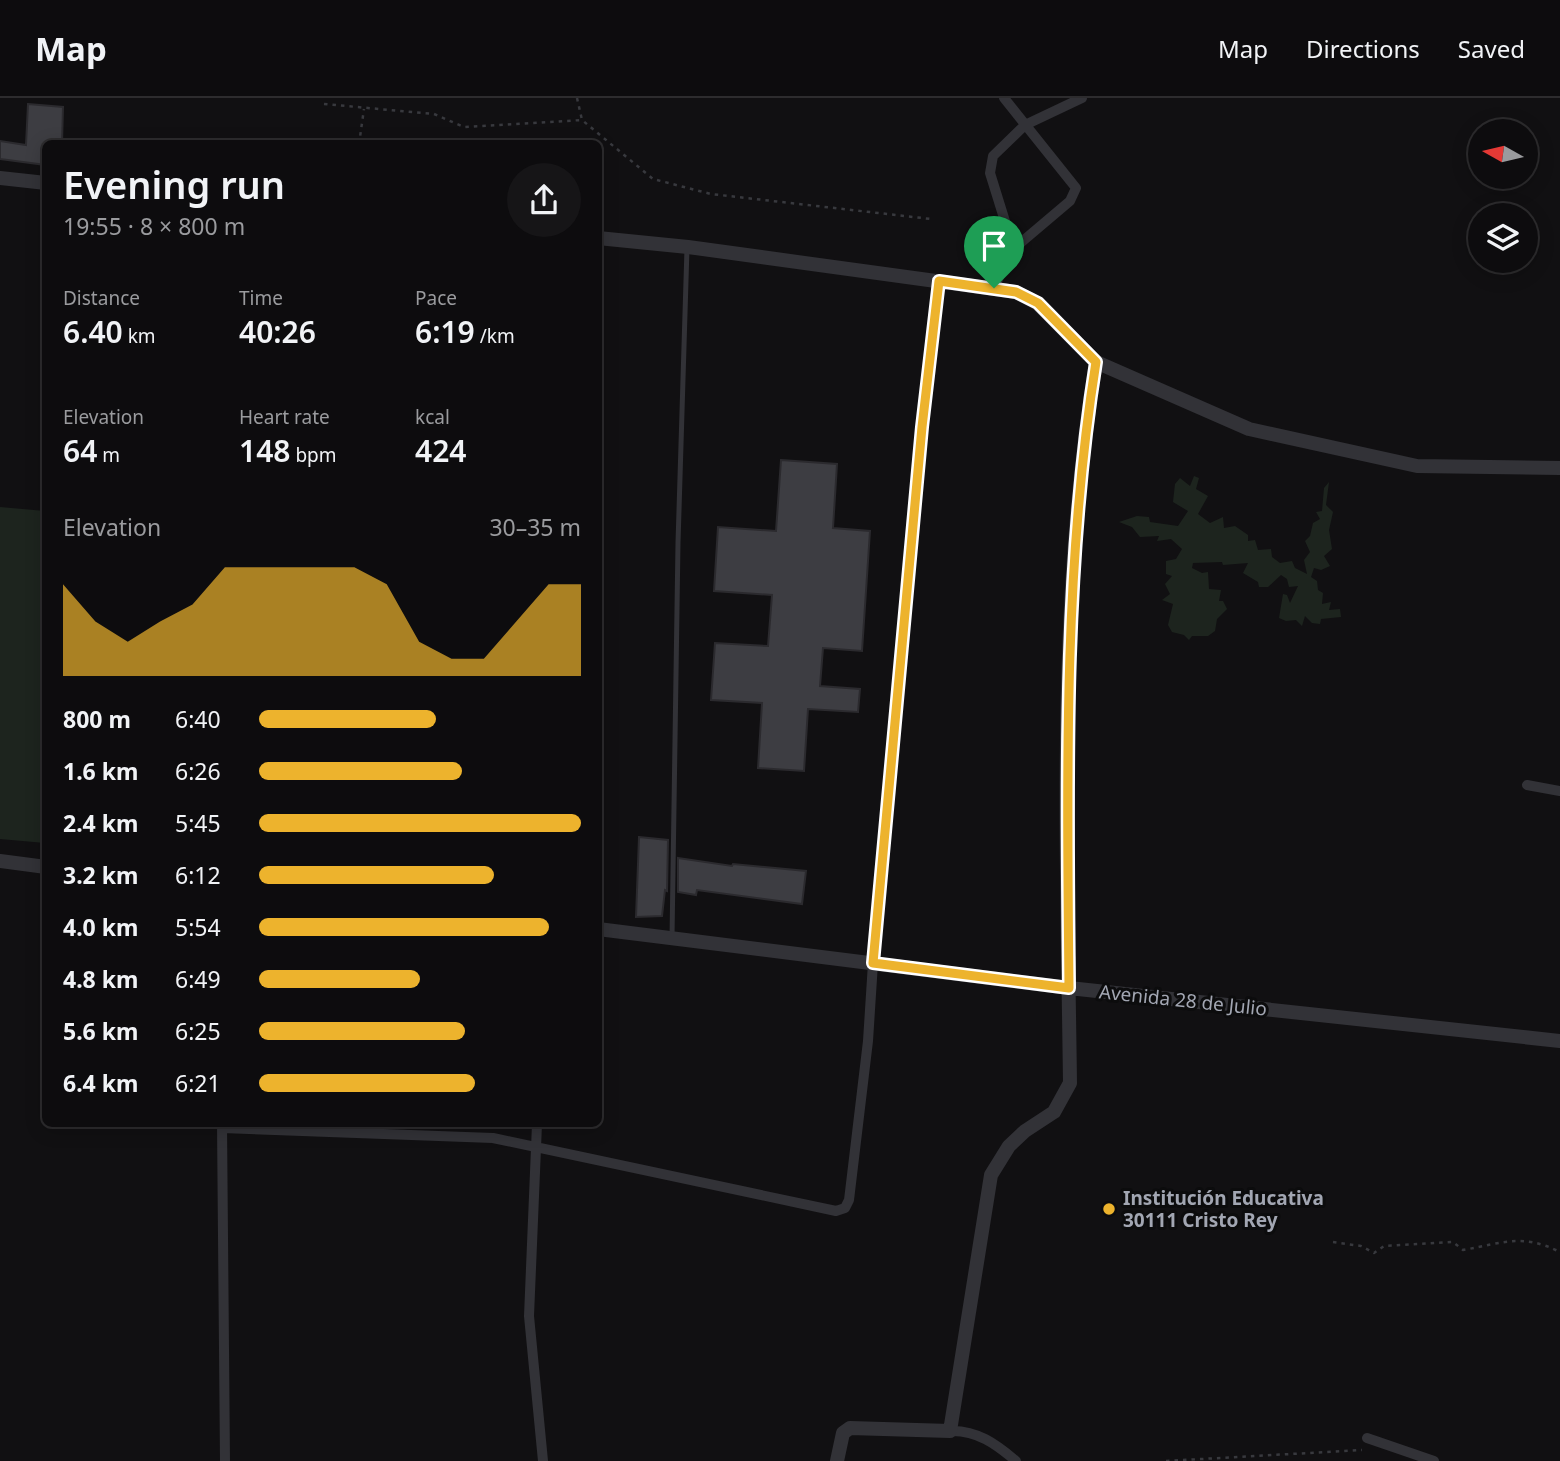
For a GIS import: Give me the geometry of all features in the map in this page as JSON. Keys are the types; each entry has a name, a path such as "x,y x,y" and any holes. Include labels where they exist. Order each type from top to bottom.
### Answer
{"street":[{"path":"994,288 1011,251 1070,201 1076,188 1004,98"},
{"path":"1011,251 1008,231 990,173 993,156 1025,125 1082,98"},
{"path":"0,178 42,183"},
{"path":"602,238 688,247 1016,292 1038,303 1096,362 1249,429 1417,466 1560,468"},
{"path":"950,1431 991,1175 1009,1146 1025,1131 1054,1112 1070,1083 1070,648 1087,419 1096,362"},
{"path":"1527,785 1560,792"},
{"path":"0,861 42,866"},
{"name":"Avenida 28 de Julio","path":"602,929 1069,988 1560,1041"},
{"path":"245,1127 493,1138 836,1211 845,1208 849,1200 868,1041 873,963"},
{"path":"222,1127 225,1461"},
{"path":"537,1127 528,1316 543,1461"},
{"path":"837,1461 843,1433 850,1427 975,1433 1016,1461"},
{"path":"1367,1438 1434,1461"}],"lane":[{"path":"672,938 678,543 688,247"},
{"path":"873,963 922,427 939,281"}],"path":[{"path":"577,98 582,120 653,179 711,194 932,219"},
{"path":"324,104 434,114 464,127 582,120"},
{"path":"360,140 364,107"},
{"path":"1333,1242 1361,1246 1374,1253 1384,1246 1453,1242 1463,1250 1525,1240 1537,1241 1560,1252"},
{"path":"1166,1461 1337,1449 1371,1450 1381,1443"}],"shaded area":[{"path":"1194,476 1199,478 1196,489 1208,496 1198,514 1210,523 1223,517 1224,528 1235,526 1248,535 1248,541 1255,540 1258,550 1271,549 1272,557 1280,563 1292,561 1295,568 1307,574 1304,560 1310,552 1305,541 1310,536 1313,523 1320,519 1316,512 1322,511 1324,488 1329,482 1326,505 1333,512 1329,530 1332,549 1324,556 1330,566 1321,570 1314,568 1311,577 1317,581 1318,590 1323,593 1322,604 1331,602 1329,610 1340,609 1341,617 1321,619 1320,624 1312,623 1305,616 1302,626 1296,620 1286,621 1279,618 1283,594 1287,595 1290,603 1298,586 1289,587 1287,579 1281,575 1268,587 1259,587 1258,582 1243,573 1248,563 1193,563 1192,568 1202,573 1208,572 1209,589 1221,590 1219,601 1223,601 1227,609 1217,619 1215,631 1208,636 1192,636 1189,640 1184,635 1172,632 1168,625 1173,604 1162,600 1170,594 1165,584 1172,576 1166,574 1166,561 1176,559 1182,549 1171,539 1157,541 1159,536 1140,537 1132,527 1119,522 1137,516 1149,517 1150,522 1178,526 1188,511 1173,502 1175,484 1180,478 1190,486"},
{"path":"0,507 42,511 42,843 0,839"}],"building":[{"path":"28,104 63,107 62,140 42,140 42,164 0,159 0,141 26,145"},
{"path":"781,460 837,464 833,528 870,531 862,651 823,648 820,686 860,689 858,712 808,709 804,771 758,768 762,703 711,700 715,643 768,646 772,595 714,591 718,527 776,531"},
{"path":"639,837 668,840 667,891 665,890 662,916 636,917"},
{"path":"678,858 732,866 806,871 802,904 697,890 696,895 678,892"}],"place":[{"name":"Institución Educativa 30111 Cristo Rey","path":"1109,1209"}],"route":[{"path":"939,281 994,288 1016,292 1038,303 1096,362 1087,419 1070,648 1067,792 1069,988 873,963 887,839 922,427 939,281"}]}
